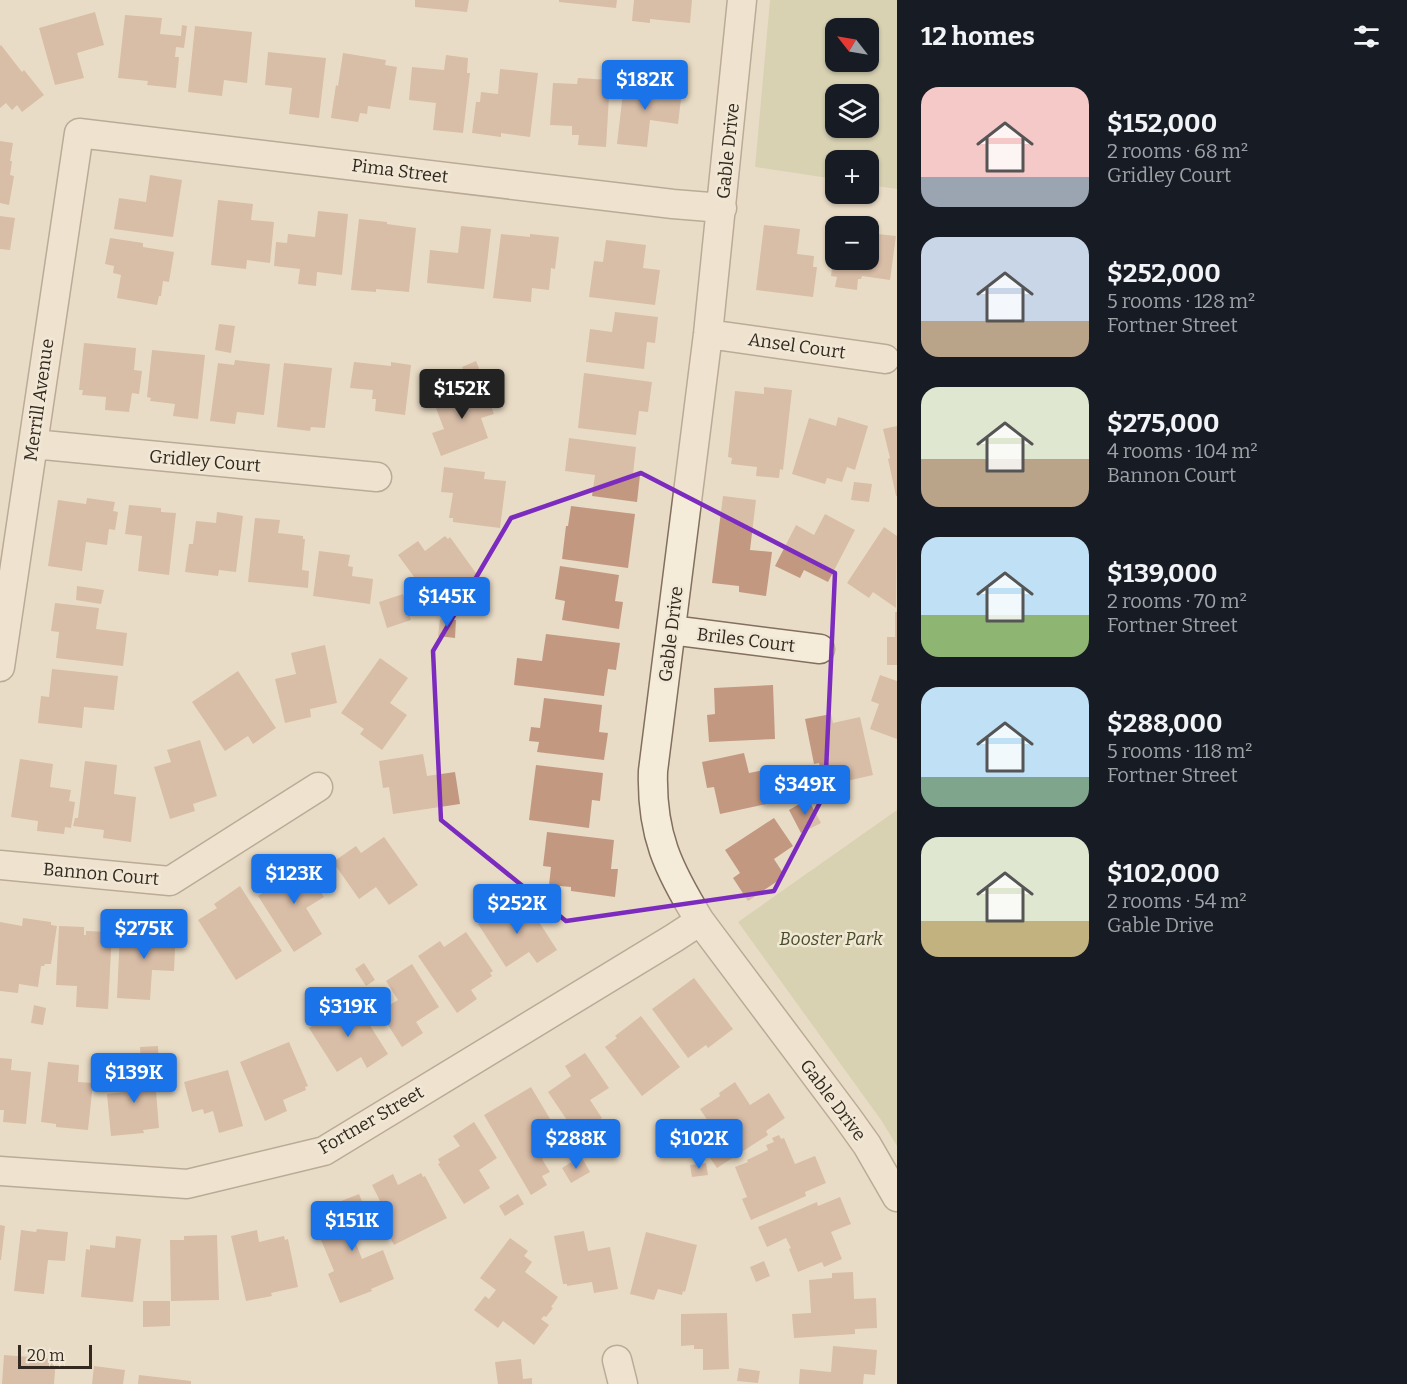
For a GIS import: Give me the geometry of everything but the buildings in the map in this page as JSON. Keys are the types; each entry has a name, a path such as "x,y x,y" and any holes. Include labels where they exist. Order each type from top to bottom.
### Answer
{"street":[{"name":"Gable Drive","path":"742,0 708,334 653,771 653,802 657,826 669,866 679,888 700,921 848,1117 897,1197"},
{"name":"Pima Street","path":"79,133 722,208"},
{"name":"Merrill Avenue","path":"0,667 79,133"},
{"name":"Ansel Court","path":"708,334 885,359"},
{"name":"Gridley Court","path":"33,444 377,477"},
{"name":"Briles Court","path":"671,630 820,649"},
{"name":"Bannon Court","path":"0,865 170,881 318,787"},
{"name":"Fortner Street","path":"0,1171 187,1184 324,1151 700,921"}],"highlighted area":[{"path":"641,473 835,573 825,793 774,891 566,921 441,820 433,651 511,518"}],"green space":[{"path":"770,0 897,0 897,189 879,186 879,150 825,150 825,178 755,167"},
{"name":"Booster Park","path":"897,810 897,1146 881,1120 738,922"}]}
